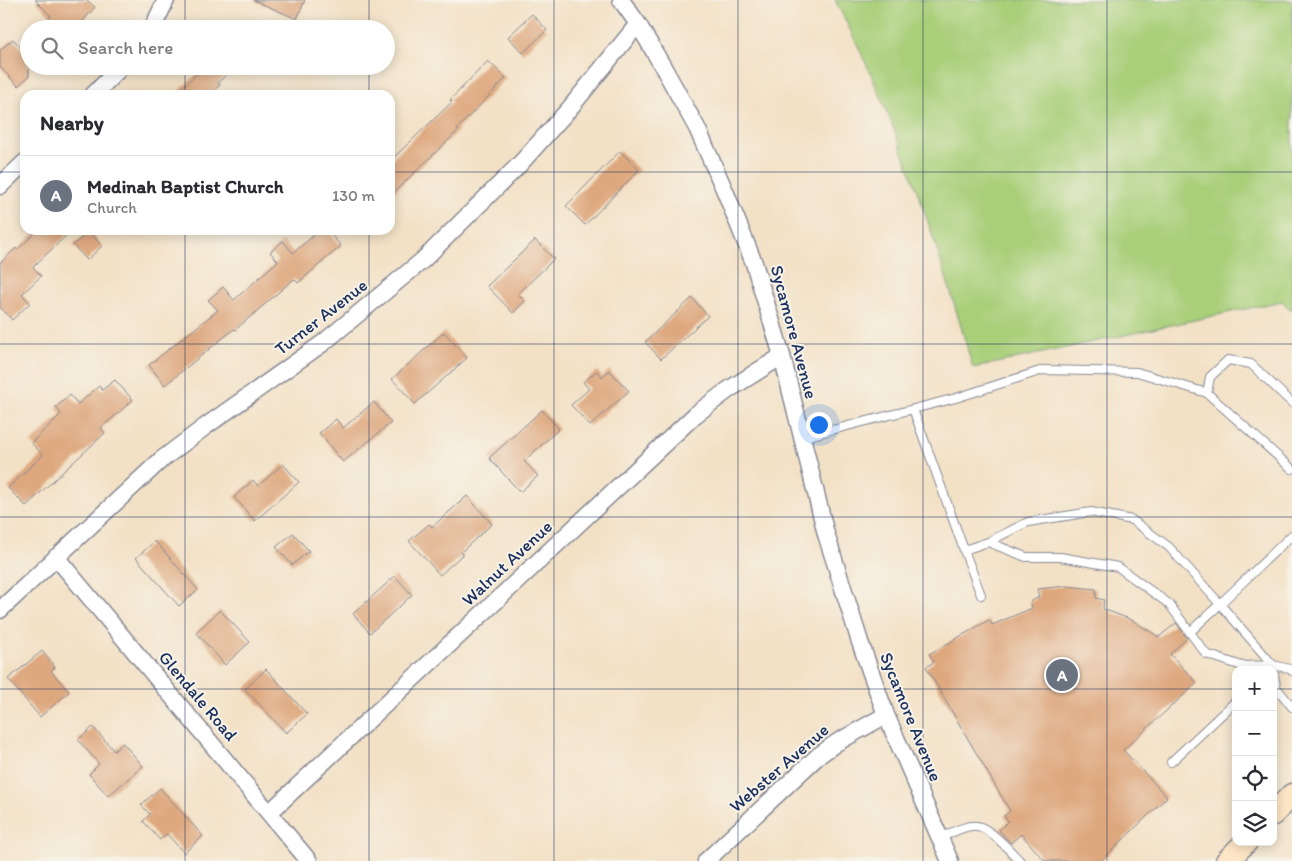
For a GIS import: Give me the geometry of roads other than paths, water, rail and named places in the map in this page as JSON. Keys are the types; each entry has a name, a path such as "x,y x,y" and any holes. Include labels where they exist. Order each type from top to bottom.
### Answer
{"street":[{"path":"156,20 166,0"},
{"name":"Sycamore Avenue","path":"621,0 638,24 662,65 709,153 754,263 782,356 826,534 886,715 950,861"},
{"name":"Turner Avenue","path":"0,610 161,460 323,343 423,260 519,165 570,108 638,24"},
{"path":"98,90 113,75"},
{"path":"0,186 20,167"},
{"name":"Walnut Avenue","path":"269,813 694,415 728,390 782,356"},
{"name":"Glendale Road","path":"56,557 309,861"},
{"name":"Webster Avenue","path":"706,861 818,756 836,743 886,715"},
{"path":"1277,810 1292,795"},
{"path":"1227,861 1242,846"}],"lane":[{"path":"1207,392 1210,377 1228,360 1251,364 1292,403"},
{"path":"801,438 956,398 1043,370 1137,372 1207,392 1292,469"},
{"path":"913,409 981,595"},
{"path":"964,550 988,542 1028,522 1091,512 1132,520 1169,548 1220,604 1269,666"},
{"path":"1190,632 1292,535"},
{"path":"988,542 1026,557 1060,557 1118,566 1169,604 1206,654 1242,666"},
{"path":"1277,668 1290,669 1292,671"},
{"path":"1277,689 1292,707"},
{"path":"1171,762 1232,705"},
{"path":"940,838 965,828 977,826 987,830 1020,861"}],"place":[{"name":"Medinah Baptist Church","path":"1062,675"}]}
